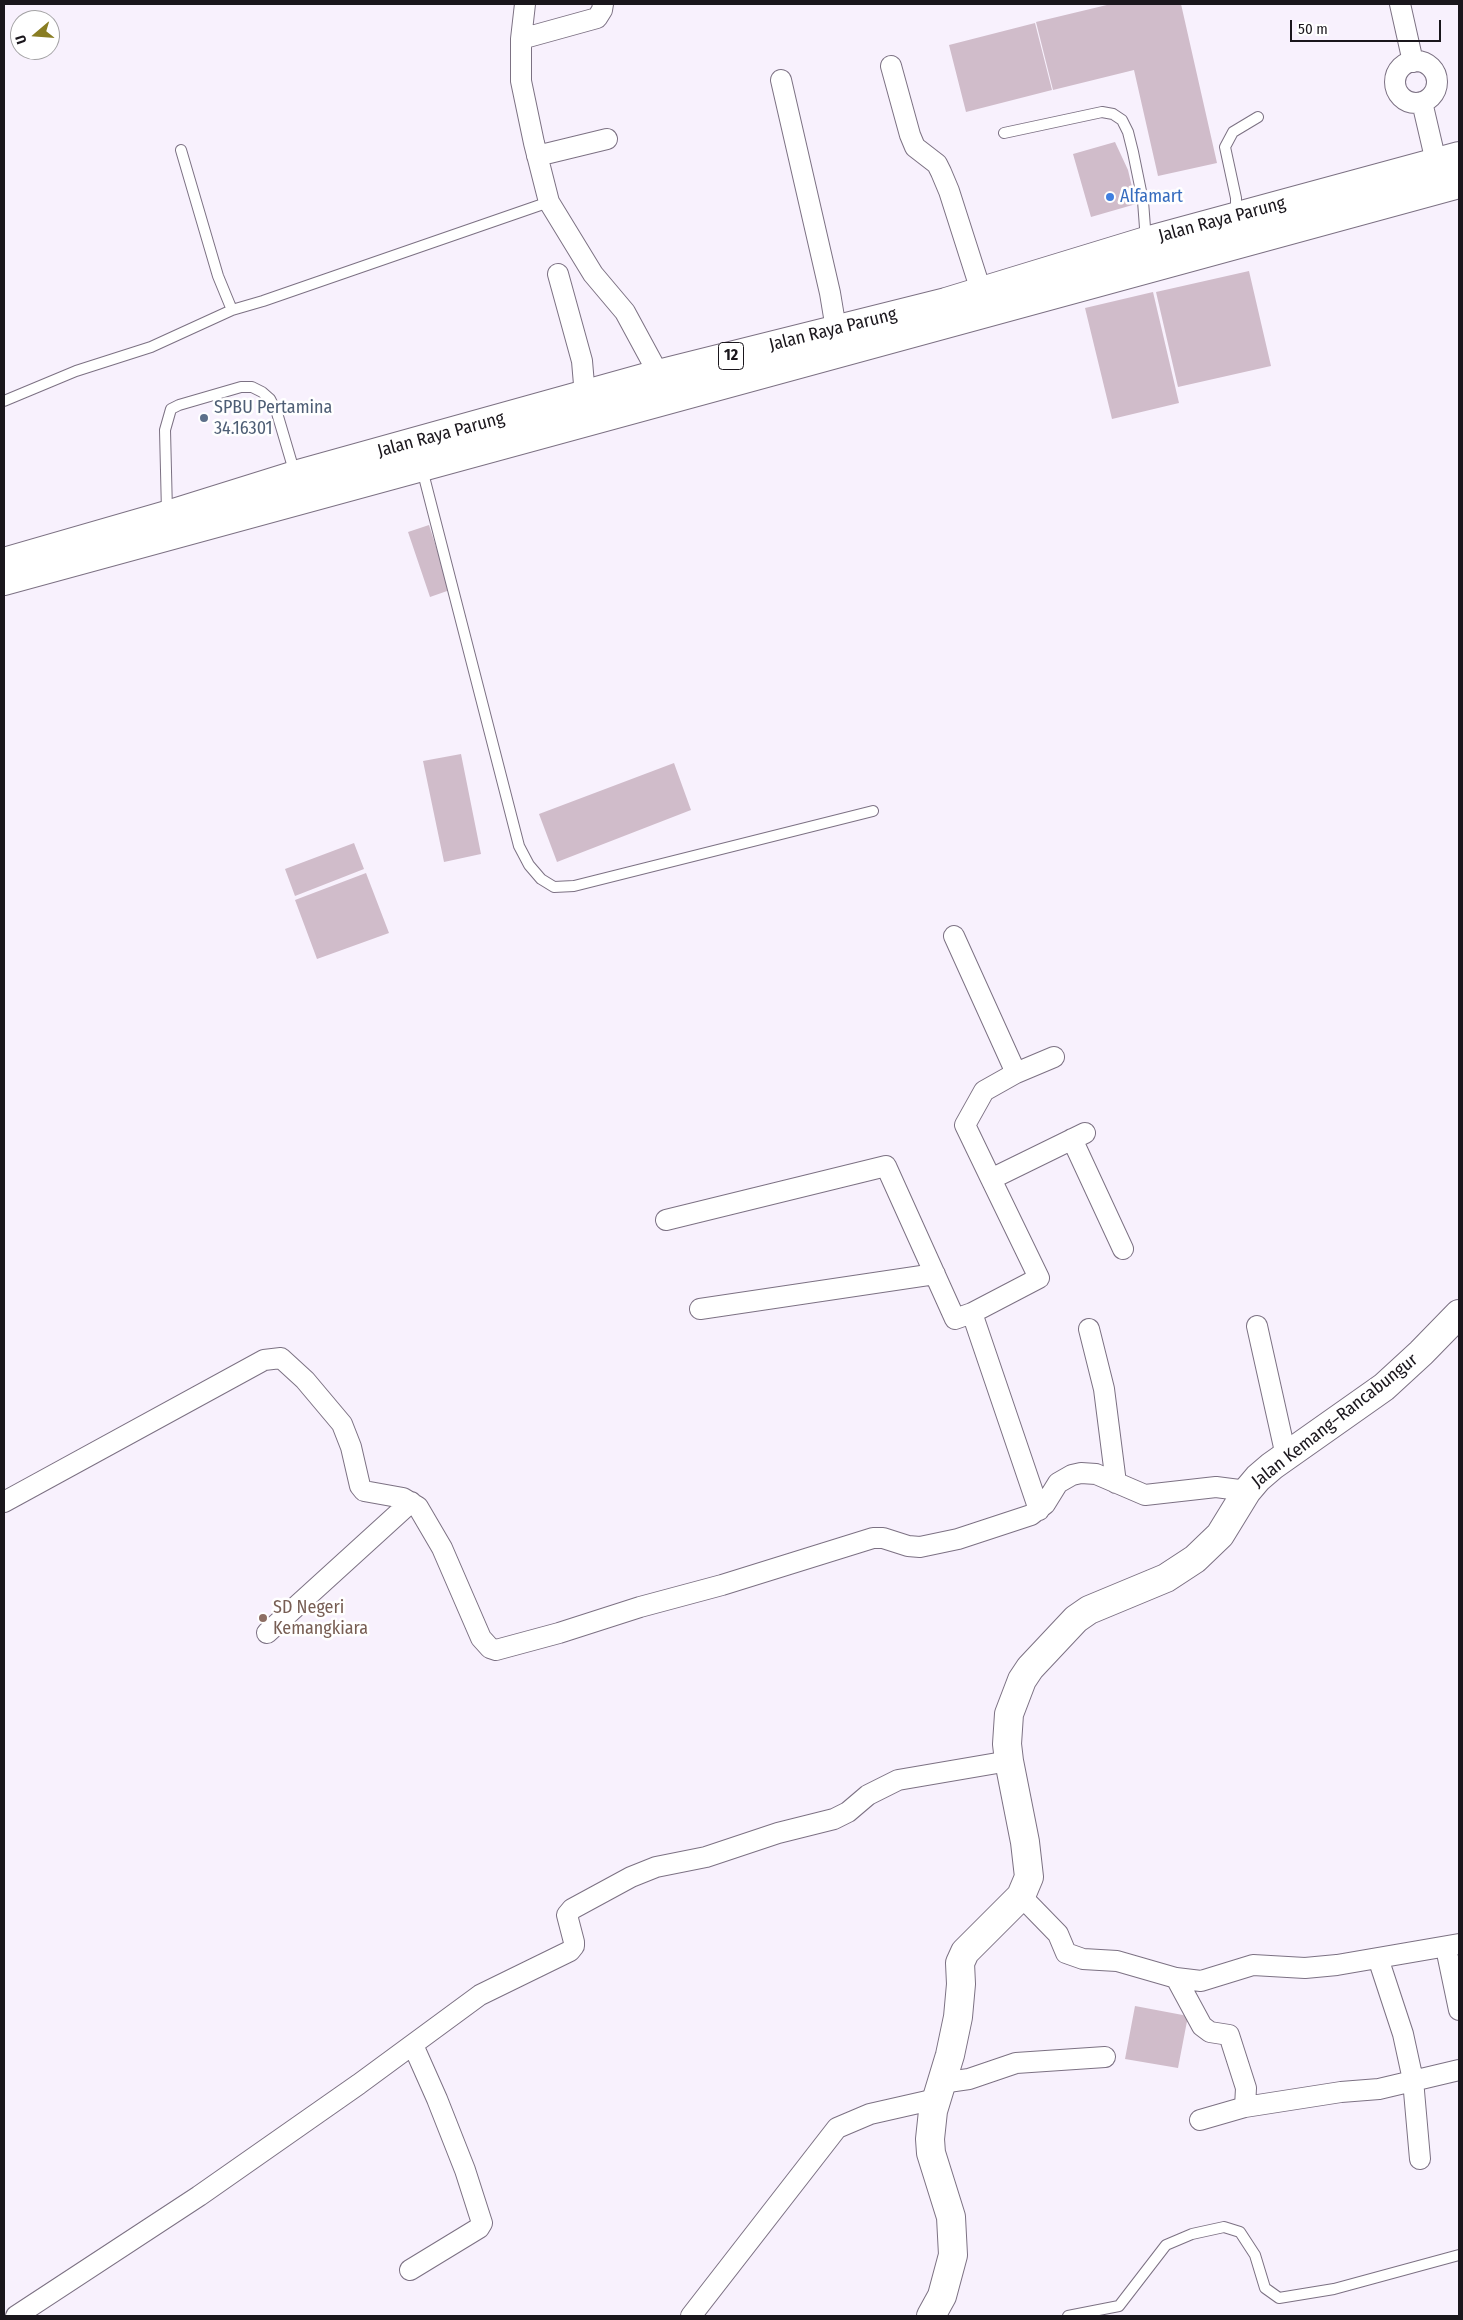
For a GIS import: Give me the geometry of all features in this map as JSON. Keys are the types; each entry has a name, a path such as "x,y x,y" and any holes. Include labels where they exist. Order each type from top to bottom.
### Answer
{"main road":[{"name":"Jalan Raya Parung","path":"4,581 170,525 295,475 585,396 658,374 946,302 1146,241 1448,159"},
{"name":"Jalan Raya Parung","path":"4,562 422,469 1459,184"},
{"name":"Jalan Kemang–Rancabungur","path":"932,2316 948,2278 954,2245 951,2217 931,2153 931,2120 950,2055 958,2017 961,1957 1021,1896 1028,1883 1029,1869 1009,1761 1008,1714 1015,1692 1030,1668 1076,1619 1089,1610 1166,1578 1196,1559 1220,1535 1247,1491 1258,1478 1384,1387 1459,1314"}],"street":[{"path":"525,4 521,39 521,81 549,202 593,274 625,312 658,374 674,399"},
{"path":"521,39 597,18 603,4"},
{"path":"1400,4 1413,62"},
{"path":"1413,62 1429,66 1436,76 1436,90 1428,100 1422,102 1407,101 1397,91 1396,84 1399,70 1404,65 1413,62"},
{"path":"891,66 910,135 915,147 937,164 941,172 949,191 981,291"},
{"path":"781,80 830,293 836,329"},
{"path":"1422,102 1448,159"},
{"path":"537,156 607,139"},
{"path":"558,274 582,361 585,396"},
{"path":"954,936 1016,1073"},
{"path":"666,1220 886,1166 956,1319 972,1313 1039,1278 965,1125 984,1091 1016,1073 1054,1057"},
{"path":"991,1178 1078,1136 1123,1249"},
{"path":"700,1309 935,1274"},
{"path":"972,1313 1039,1510"},
{"path":"1257,1326 1286,1456"},
{"path":"1090,1329 1104,1390 1116,1483"},
{"path":"4,1502 264,1360 281,1358 292,1366 342,1424 352,1447 360,1486 364,1491 392,1495 411,1502 418,1507 442,1548 481,1638 490,1648 496,1650 559,1633 873,1538 883,1538 908,1546 920,1547 976,1533 1039,1510 1058,1483 1072,1475 1090,1473 1145,1496 1201,1488 1247,1491"},
{"path":"267,1632 411,1502"},
{"path":"16,2316 199,2196 413,2045 435,2026 480,1995 570,1951 574,1946 574,1942 568,1912 631,1877 656,1867 706,1858 778,1834 834,1819 848,1812 868,1795 898,1780 1009,1761"},
{"path":"1021,1896 1058,1934 1066,1953 1084,1960 1117,1961 1176,1978 1201,1980 1252,1965 1305,1968 1452,1946 1459,2010"},
{"path":"1378,1958 1403,2034 1413,2080 1420,2159"},
{"path":"1176,1978 1202,2026 1210,2032 1229,2035 1246,2088 1244,2107"},
{"path":"410,2270 479,2228 482,2223 465,2170 413,2045"},
{"path":"691,2316 837,2128 870,2114 1016,2063 1105,2057"},
{"path":"1200,2120 1244,2107 1341,2092 1379,2089 1459,2070"}],"lane":[{"path":"1004,133 1102,112 1113,114 1122,120 1128,132 1143,201 1146,241"},
{"path":"1236,216 1236,198 1225,147 1233,132 1258,117"},
{"path":"181,150 218,276 232,310"},
{"path":"4,401 76,371 151,347 232,310 549,202"},
{"path":"170,525 165,430 171,409 179,405 241,387 252,387 262,392 270,399 277,413 295,475"},
{"path":"422,469 519,846 529,865 540,879 554,887 574,886 873,812"},
{"path":"1068,2316 1119,2306 1166,2245 1192,2234 1224,2227 1240,2232 1255,2255 1265,2288 1279,2298 1334,2289 1459,2255"}],"building":[{"path":"1111,4 1181,4 1217,163 1158,176 1134,70 1053,90 1036,22"},
{"path":"1035,23 1052,90 966,112 949,45"},
{"path":"1115,142 1128,170 1136,204 1091,217 1073,154"},
{"path":"1249,271 1271,366 1178,387 1156,292"},
{"path":"1153,292 1179,403 1112,419 1085,308"},
{"path":"429,525 450,590 430,597 408,532"},
{"path":"461,754 481,854 444,862 423,761"},
{"path":"674,763 691,810 557,862 539,814"},
{"path":"354,843 364,869 295,896 285,869"},
{"path":"366,873 389,933 317,959 295,900"},
{"path":"1135,2006 1188,2016 1178,2068 1125,2059"}],"place":[{"name":"Alfamart","path":"1110,197"},
{"name":"SPBU Pertamina 34.16301","path":"204,418"},
{"name":"SD Negeri Kemangkiara","path":"263,1618"}]}
